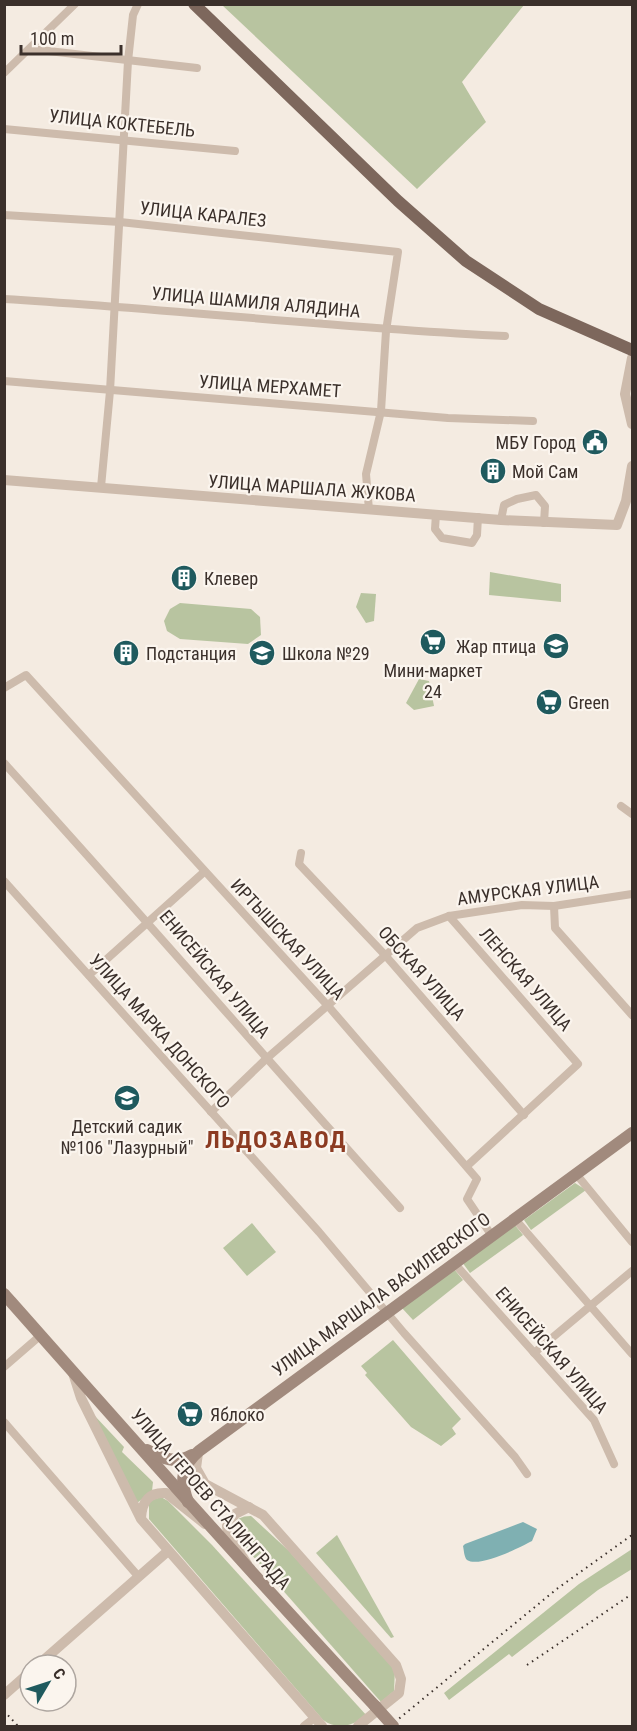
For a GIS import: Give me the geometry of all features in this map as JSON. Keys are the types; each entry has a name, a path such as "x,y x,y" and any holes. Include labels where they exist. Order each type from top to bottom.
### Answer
{"main road":[{"path":"194,4 398,201 466,261 539,309 633,351"},
{"name":"УЛИЦА МАРШАЛА ВАСИЛЕВСКОГО","path":"188,1502 183,1489 183,1473 187,1463 199,1451 633,1133"},
{"name":"УЛИЦА ГЕРОЕВ СТАЛИНГРАДА","path":"4,1294 139,1444 210,1528 393,1726"},
{"path":"139,1444 168,1460 179,1460 199,1451"}],"street":[{"path":"4,73 75,4"},
{"path":"101,487 110,391 128,61 133,15 138,4"},
{"path":"31,49 197,68"},
{"name":"УЛИЦА КОКТЕБЕЛЬ","path":"4,129 236,151"},
{"name":"УЛИЦА КАРАЛЕЗ","path":"4,215 120,222 398,252 386,331"},
{"name":"УЛИЦА ШАМИЛЯ АЛЯДИНА","path":"4,298 115,305 386,331 505,336"},
{"path":"369,510 366,474 381,411 386,331"},
{"path":"633,358 625,394 633,424"},
{"name":"УЛИЦА МЕРХАМЕТ","path":"4,381 448,418 532,421"},
{"name":"УЛИЦА МАРШАЛА ЖУКОВА","path":"4,480 501,520 617,525 626,501 633,466"},
{"path":"501,520 504,505 517,499 536,495 545,506 544,523"},
{"path":"436,514 435,530 442,538 472,543 477,535 478,518"},
{"name":"ИРТЫШСКАЯ УЛИЦА","path":"4,688 26,675 329,1007 467,1166"},
{"name":"ЕНИСЕЙСКАЯ УЛИЦА","path":"4,763 148,920 266,1059 400,1208"},
{"path":"621,806 633,814"},
{"name":"ОБСКАЯ УЛИЦА","path":"301,853 299,864 385,955 524,1114"},
{"path":"89,975 204,872"},
{"name":"УЛИЦА МАРКА ДОНСКОГО","path":"4,881 388,1312 515,1456 527,1474"},
{"name":"АМУРСКАЯ УЛИЦА","path":"210,1112 266,1059 329,1007 417,928 450,916 522,905 554,906 633,894"},
{"path":"554,906 555,928 633,1015"},
{"name":"ЛЕНСКАЯ УЛИЦА","path":"450,916 578,1064 524,1114"},
{"path":"492,1236 467,1199 477,1179 467,1166 524,1114"},
{"path":"577,1175 633,1242"},
{"path":"515,1219 633,1354"},
{"name":"ЕНИСЕЙСКАЯ УЛИЦА","path":"454,1263 594,1420 614,1464"},
{"path":"534,1353 633,1271"},
{"path":"4,1367 41,1335"},
{"path":"73,1373 81,1398 141,1519 318,1723 304,1726"},
{"path":"4,1422 138,1576"},
{"path":"199,1451 195,1463 205,1484 262,1515 302,1556 399,1671 399,1693 358,1726"},
{"path":"141,1519 145,1500 151,1495 165,1493 210,1528"},
{"path":"249,1507 231,1517 227,1530 252,1574"},
{"path":"51,1653 168,1551"},
{"path":"4,1695 18,1683"}],"green space":[{"path":"222,5 524,5 462,82 486,122 417,189"},
{"path":"490,572 561,584 561,602 489,595"},
{"path":"361,593 376,594 374,621 366,623 356,607"},
{"path":"180,603 251,609 260,617 261,635 248,644 180,639 167,631 164,621 170,609"},
{"path":"419,679 429,681 434,706 414,710 406,703"},
{"path":"575,1183 586,1190 531,1230 524,1220"},
{"path":"252,1223 276,1252 247,1276 223,1248"},
{"path":"515,1225 523,1235 470,1273 462,1262"},
{"path":"454,1269 463,1280 413,1320 402,1308"},
{"path":"393,1340 461,1419 452,1428 456,1434 441,1446 411,1427 365,1375 367,1373 361,1366"},
{"path":"94,1415 124,1447 122,1452 153,1482 152,1491 137,1503"},
{"path":"161,1497 168,1501 212,1545 367,1716 345,1726 334,1725 323,1720 149,1519 149,1501"},
{"path":"251,1516 289,1551 395,1669 394,1691 381,1702 236,1537 233,1528 236,1521 242,1517"},
{"path":"337,1535 394,1637 391,1638 316,1553"},
{"path":"632,1549 632,1569 598,1590 512,1657 509,1654 449,1700 444,1693 579,1584"}],"water":[{"path":"523,1522 537,1529 532,1541 489,1559 473,1562 466,1559 463,1546 465,1544"}],"railway":[{"path":"390,1726 558,1588 632,1535"},
{"path":"527,1665 632,1594"},
{"path":"4,1711 18,1726"}],"place":[{"name":"МБУ Город","path":"595,442"},
{"name":"Мой Сам","path":"493,471"},
{"name":"Клевер","path":"184,578"},
{"name":"Мини-маркет 24","path":"433,642"},
{"name":"Жар птица","path":"556,646"},
{"name":"Подстанция","path":"126,653"},
{"name":"Школа №29","path":"262,653"},
{"name":"Green","path":"549,702"},
{"name":"Детский садик №106 \"Лазурный\"","path":"127,1098"},
{"name":"Яблоко","path":"190,1414"}],"district":[{"name":"ЛЬДОЗАВОД","path":"276,1140"}]}
